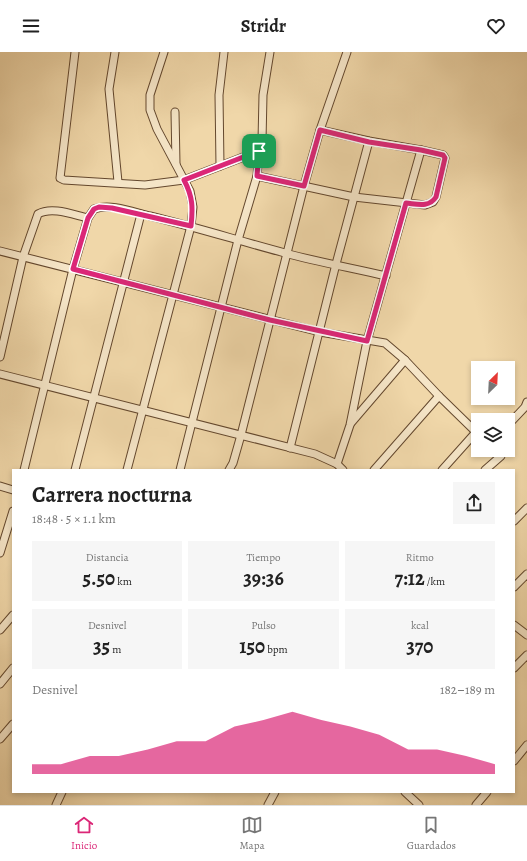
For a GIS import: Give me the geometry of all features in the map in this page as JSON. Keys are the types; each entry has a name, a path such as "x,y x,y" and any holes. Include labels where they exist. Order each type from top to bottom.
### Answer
{"street":[{"path":"75,52 60,178 64,180 118,182 145,185 184,180 259,151"},
{"path":"115,52 109,89 118,182"},
{"path":"127,469 174,295 191,226 193,207 190,191 157,129 150,110 150,95 164,52"},
{"path":"220,166 219,95 224,52"},
{"path":"180,469 238,240 257,176 259,151 262,141 263,95 270,52"},
{"path":"230,469 233,463 241,435 304,186 320,130 347,52"},
{"path":"175,112 176,164"},
{"path":"257,176 354,198 406,203 429,204 433,202 436,197 445,158 443,155 369,142 320,130"},
{"path":"290,448 336,264 369,142"},
{"path":"337,464 350,425 367,341 421,150"},
{"path":"24,469 73,269 88,218 94,209 99,207 112,208 141,214 191,226 286,254 386,276"},
{"path":"0,357 23,257 38,214 43,211 60,212 88,218"},
{"path":"75,469 141,214"},
{"path":"0,251 320,332 385,343 405,360 471,427"},
{"path":"350,425 405,360"},
{"path":"0,374 314,454 337,464 342,469"},
{"path":"375,469 439,396"},
{"path":"515,418 525,407 527,402"},
{"path":"443,469 471,439"},
{"path":"486,469 500,457"},
{"path":"0,486 12,490"},
{"path":"515,520 527,508"},
{"path":"0,553 12,514"},
{"path":"515,586 527,574"},
{"path":"0,630 12,616"},
{"path":"515,626 527,635"},
{"path":"515,667 527,654"},
{"path":"0,684 12,669"},
{"path":"0,739 12,725"},
{"path":"515,760 527,745"},
{"path":"56,805 62,793"},
{"path":"406,793 419,805"},
{"path":"476,805 486,793"}],"route":[{"path":"320,130 369,142 421,150 443,155 445,158 436,197 433,202 425,205 406,203 367,341 270,320 73,269 88,218 94,209 99,207 112,208 191,226 193,207 190,191 184,180 196,174 259,151 257,176 304,186 320,130"}]}
